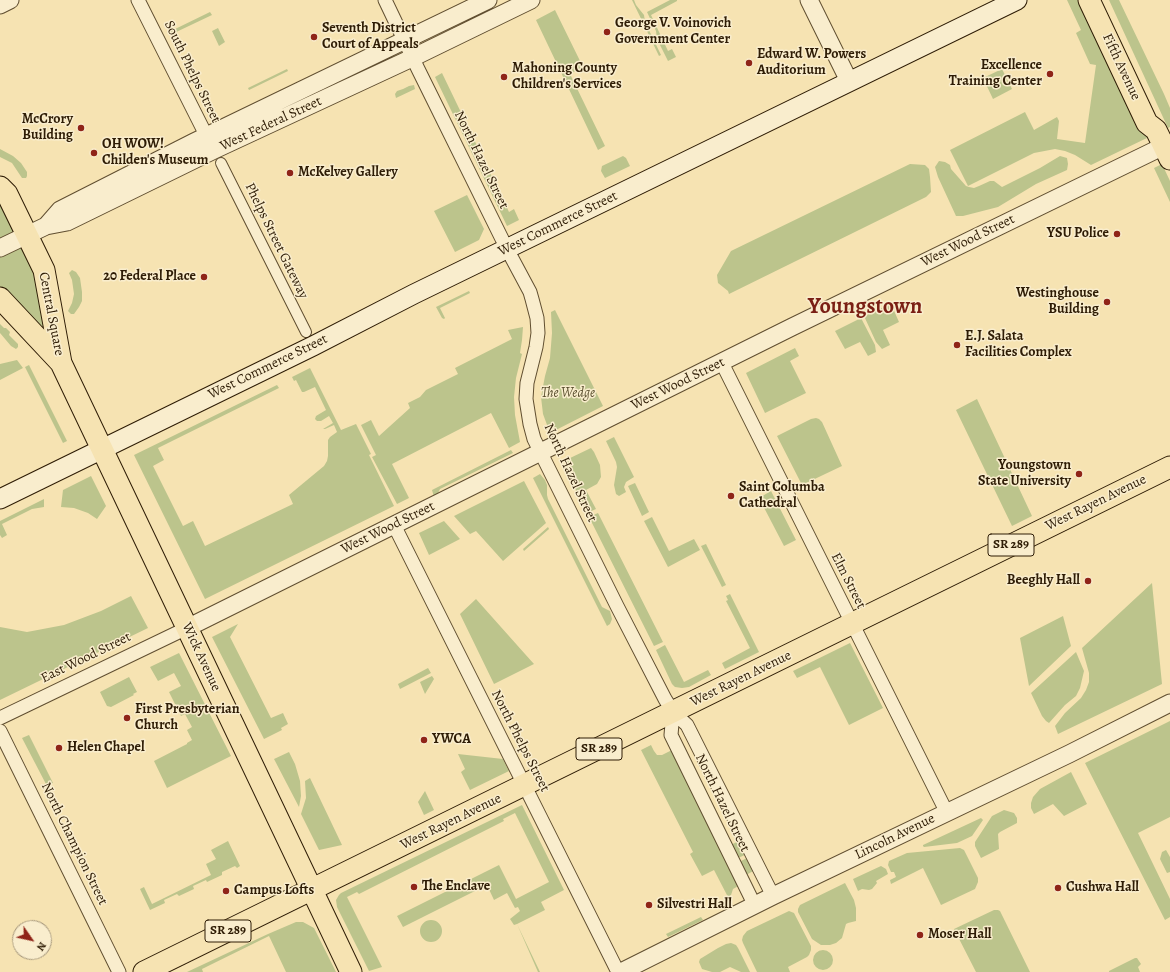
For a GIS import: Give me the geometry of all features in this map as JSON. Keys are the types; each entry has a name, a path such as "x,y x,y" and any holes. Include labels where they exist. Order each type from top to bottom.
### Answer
{"main road":[{"name":"West Commerce Street","path":"0,499 849,81 1017,0"},
{"name":"Fifth Avenue","path":"1090,0 1147,123 1165,144"},
{"name":"Fifth Avenue","path":"1102,0 1158,118 1165,144"},
{"name":"Central Square","path":"0,187 7,194 44,270 61,363"},
{"name":"Central Square","path":"0,298 61,363"},
{"name":"Wick Avenue","path":"61,363 351,972"},
{"name":"West Rayen Avenue","path":"312,890 1170,467"},
{"name":"SR 289","path":"144,972 312,890"}],"street":[{"path":"0,5 10,0"},
{"name":"South Phelps Street","path":"138,0 214,150"},
{"name":"North Hazel Street","path":"385,0 412,58 530,292 537,318 538,333 527,383 526,399 534,439 617,606 672,712 687,725 773,896"},
{"name":"West Federal Street","path":"214,150 404,41 488,0"},
{"name":"West Federal Street","path":"0,248 46,226 68,222 214,150 412,58 532,0"},
{"path":"809,0 849,81"},
{"name":"West Wood Street","path":"187,628 1165,144"},
{"name":"Phelps Street Gateway","path":"214,150 306,332"},
{"name":"Elm Street","path":"722,363 947,813"},
{"name":"North Phelps Street","path":"394,525 619,972"},
{"name":"East Wood Street","path":"0,718 187,628"},
{"name":"Lincoln Avenue","path":"619,972 773,896 1069,754 1170,703"},
{"name":"North Hazel Street","path":"672,712 671,735 755,906"},
{"name":"North Champion Street","path":"0,731 118,972"}],"green space":[{"path":"632,0 634,0 644,15 645,22 661,55 659,56"},
{"path":"670,0 677,1 651,15 668,51 672,49 676,57 668,61 657,39 656,31 647,12"},
{"path":"1067,0 1084,0 1149,137 1091,165 1075,155 1065,151 1055,149 1034,153 968,186 950,150 1025,112 1034,130 1057,117 1059,121 1057,139 1085,143 1096,65 1090,64 1076,33 1081,30"},
{"path":"1109,0 1119,0 1164,94 1170,108 1170,127 1168,128"},
{"path":"555,10 583,67 570,74 605,146 598,150 536,20"},
{"path":"210,12 212,15 172,34 171,31"},
{"path":"218,28 225,42 219,46 212,31"},
{"path":"287,69 288,71 249,90 248,88"},
{"path":"1002,69 1012,89 993,99 983,78"},
{"path":"442,73 509,212 514,209 519,220 507,226 435,77"},
{"path":"414,85 415,89 396,98 395,94 397,91"},
{"path":"0,149 13,156 21,163 27,172 26,178 22,178 12,163 0,157"},
{"path":"623,156 626,158 630,166 605,178 601,171 602,166"},
{"path":"1060,156 1067,158 1067,170 1036,184 998,207 963,216 956,216 935,167 939,161 945,162 950,165 951,169 966,186 969,187 974,188 990,181 994,181 1002,187"},
{"path":"910,164 925,165 929,169 931,192 926,197 729,294 728,291 718,283 717,275 731,251"},
{"path":"1162,164 1170,181 1170,202 1154,168"},
{"path":"0,187 44,270 61,363 0,298"},
{"path":"467,195 484,229 479,240 455,252 434,211"},
{"path":"72,270 76,272 80,278 82,292 82,301 74,314 71,314 68,311 74,294 72,280 69,273"},
{"path":"469,291 470,293 440,308 445,318 442,318 436,307"},
{"path":"891,304 899,322 883,330 890,345 882,349 876,342 864,316"},
{"name":"The Wedge","path":"555,310 603,406 550,433 543,414 541,397 550,358 552,333 551,312"},
{"path":"861,318 875,345 876,352 868,356 860,342 845,349 835,331"},
{"path":"0,324 10,332 9,335 18,344 16,349 11,346 0,333"},
{"path":"523,327 520,353 522,354 516,378 514,397 515,415 520,442 509,448 491,413 392,464 409,498 397,504 372,457 376,455 361,425 371,420 379,436 410,408 408,403 420,397 426,390 458,374 455,368 512,339 508,330"},
{"path":"795,348 799,356 790,361 806,393 765,413 746,373"},
{"path":"17,360 23,368 0,380 0,364"},
{"path":"29,365 67,441 63,443 25,367"},
{"path":"310,368 341,430 356,424 371,454 369,455 394,506 205,599 134,455 277,385 279,388 158,448 164,460 153,466 183,526 193,521 205,546 293,504 289,495 324,466 328,456 328,440 337,432 334,425 323,429 333,423 329,416 321,421 317,421 315,419 316,416 326,410 315,387 302,392 296,380 294,381 292,377"},
{"path":"977,399 1032,516 1012,526 956,410"},
{"path":"816,418 822,422 842,466 802,485 777,436"},
{"path":"614,437 634,477 626,482 624,487 626,492 619,496 616,494 614,485 617,467 616,462 606,441"},
{"path":"591,448 600,465 601,477 597,484 586,490 596,509 587,513 564,467 568,459"},
{"path":"511,450 513,453 440,489 434,497 432,490"},
{"path":"540,474 547,485 548,499 602,607 610,611 612,619 610,624 607,626 533,478"},
{"path":"91,476 106,506 97,519 88,513 74,508 61,507 63,490"},
{"path":"524,481 546,523 503,561 476,531 470,534 454,516"},
{"path":"635,483 649,512 642,516 628,486"},
{"path":"771,491 796,540 784,546 759,498"},
{"path":"44,499 44,507 32,509 2,524 7,535 2,538 0,535 0,521"},
{"path":"598,513 663,642 654,646 589,517"},
{"path":"652,517 669,551 694,539 700,550 668,567 644,521"},
{"path":"444,521 460,539 429,555 419,533"},
{"path":"548,527 549,529 524,551 523,549"},
{"path":"706,544 726,585 722,587 701,546"},
{"path":"1152,583 1162,684 1058,734 1055,726 1065,713 1081,698 1089,682 1089,673 1082,648"},
{"path":"730,594 759,652 725,669 722,663 750,648 726,601 728,600 726,596"},
{"path":"131,596 148,628 0,700 0,627 27,632 64,625 101,611"},
{"path":"476,599 534,664 494,684 460,614"},
{"path":"1063,616 1071,646 1029,686 1020,638"},
{"path":"238,624 230,637 271,718 283,713 288,724 281,728 282,730 264,739 212,637"},
{"path":"850,643 883,708 849,725 820,667 797,678 793,671"},
{"path":"665,645 684,682 708,670 711,675 689,687 675,687 672,684 656,650"},
{"path":"1076,652 1084,671 1080,688 1076,696 1065,705 1049,723 1042,716 1031,693"},
{"path":"179,653 231,756 167,788 154,761 192,740 187,730 192,727 185,714 181,716 169,692 181,686 174,673 158,681 150,667"},
{"path":"428,668 431,673 400,689 398,684"},
{"path":"432,676 434,679 425,694 420,682"},
{"path":"129,677 137,692 111,707 107,706 100,692"},
{"path":"1170,721 1170,817 1138,833 1170,899 1170,917 1165,920 1085,763"},
{"path":"29,735 53,783 47,786 22,738"},
{"path":"651,745 657,755 662,755 672,750 740,885 733,889 731,895 728,897 714,870 702,876 690,854 693,852 641,750"},
{"path":"289,752 295,764 300,781 301,796 299,807 274,759"},
{"path":"458,754 503,759 509,771 470,790 461,772 465,769"},
{"path":"1071,772 1087,804 1064,816 1053,804 1034,814 1031,808 1031,803 1033,797 1040,789"},
{"path":"310,778 342,845 319,850 301,814 306,798 305,781"},
{"path":"425,791 434,810 424,815 418,802"},
{"path":"522,805 564,890 541,902 545,910 514,925 510,919 520,911 518,907 515,908 507,893 494,900 487,885 403,927 397,916 499,865 516,899 549,882 515,813 503,819 504,821 359,894 357,892 347,897 382,967 369,971 337,907 336,900 341,893"},
{"path":"1004,810 1014,813 1017,818 1017,823 998,834 999,849 981,858 975,846 975,842 992,816"},
{"path":"981,818 983,820 972,836 957,843 923,846 923,845"},
{"path":"740,840 747,854 738,858 731,845"},
{"path":"228,841 240,866 237,868 235,866 222,872 222,875 207,882 206,880 193,886 194,889 179,896 177,894 164,900 165,903 150,910 140,889 144,887 152,904 211,875 206,864 216,859 211,850"},
{"path":"960,848 964,850 978,878 975,889 941,905 923,868 891,884 890,880 896,877 894,872 891,872 888,865 889,861 907,853"},
{"path":"1166,850 1170,857 1170,872 1167,873 1160,859 1162,852"},
{"path":"749,857 755,870 746,875 739,862"},
{"path":"881,866 886,869 888,874 876,881 877,883 872,889 862,889 858,891 853,879"},
{"path":"845,883 854,900 856,908 856,921 846,924 842,938 836,943 821,945 812,939 798,912 798,909 800,905"},
{"path":"994,910 1000,911 1030,972 976,972 954,929"},
{"path":"789,911 794,913 811,946 809,955 788,967 790,972 757,972 743,943 743,936 747,931"},
{"path":"701,917 703,920 668,937 666,934"},
{"path":"431,920 439,923 442,931 439,939 431,942 423,939 420,931 423,923"},
{"path":"296,922 303,922 314,928 336,972 286,972 269,936 202,969 203,972 187,972 268,934"},
{"path":"517,924 540,972 538,972"},
{"path":"731,943 736,945 738,948 750,972 741,972 730,967 720,972 712,972 702,969 699,962 700,959 718,948"},
{"path":"823,950 830,953 833,960 830,967 823,970 816,967 813,960 816,953"},
{"path":"1137,958 1141,964 1138,967 1140,972 1109,972 1109,971"}],"place":[{"name":"George V. Voinovich Government Center","path":"607,32"},
{"name":"Seventh District Court of Appeals","path":"314,37"},
{"name":"Edward W. Powers Auditorium","path":"749,63"},
{"name":"Excellence Training Center","path":"1050,74"},
{"name":"Mahoning County Children's Services","path":"504,77"},
{"name":"McCrory Building","path":"81,128"},
{"name":"OH WOW! Childen's Museum","path":"94,153"},
{"name":"McKelvey Gallery","path":"290,173"},
{"name":"YSU Police","path":"1117,234"},
{"name":"20 Federal Place","path":"204,277"},
{"name":"Westinghouse Building","path":"1107,302"},
{"name":"E.J. Salata Facilities Complex","path":"957,345"},
{"name":"Youngstown State University","path":"1079,474"},
{"name":"Saint Columba Cathedral","path":"731,496"},
{"name":"Beeghly Hall","path":"1088,581"},
{"name":"First Presbyterian Church","path":"127,718"},
{"name":"YWCA","path":"424,740"},
{"name":"Helen Chapel","path":"59,748"},
{"name":"The Enclave","path":"414,887"},
{"name":"Cushwa Hall","path":"1058,888"},
{"name":"Campus Lofts","path":"226,891"},
{"name":"Silvestri Hall","path":"649,905"},
{"name":"Moser Hall","path":"920,935"}],"district":[{"name":"Youngstown","path":"865,308"}]}
